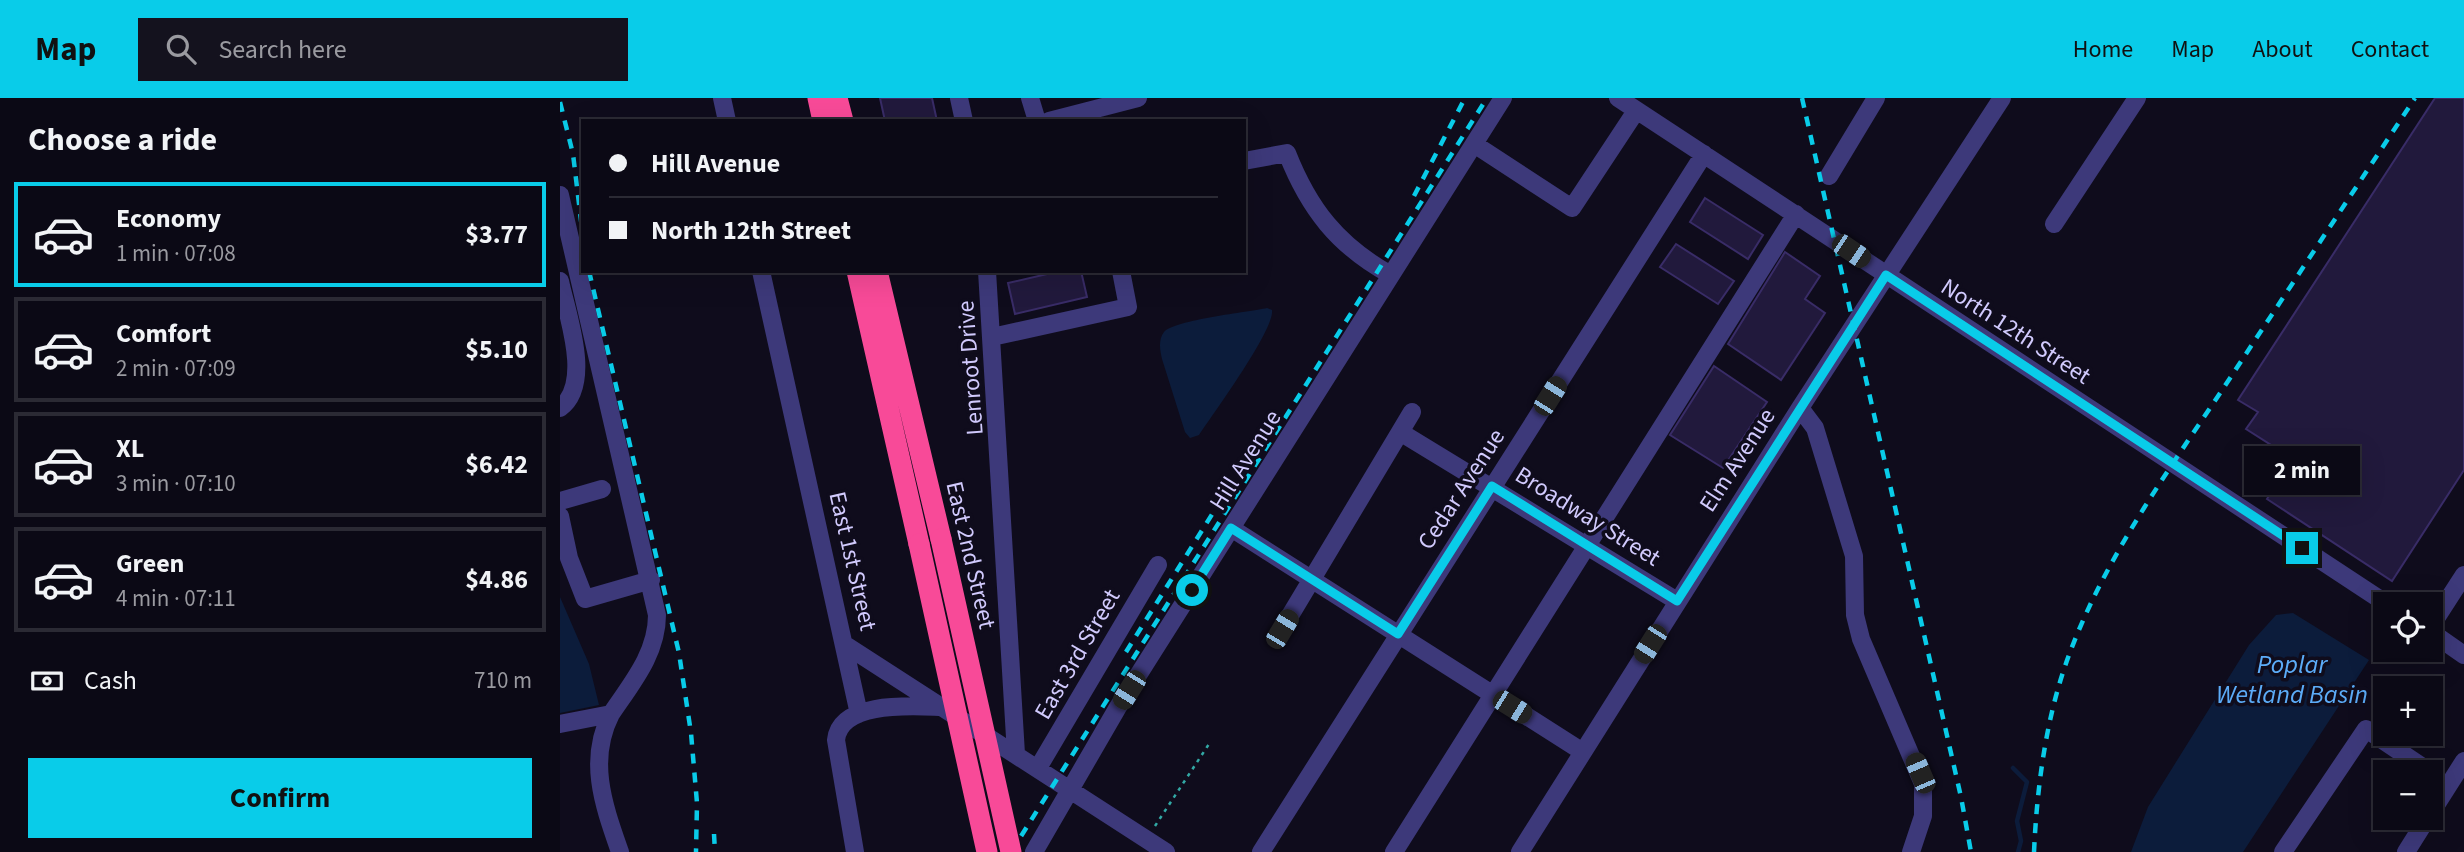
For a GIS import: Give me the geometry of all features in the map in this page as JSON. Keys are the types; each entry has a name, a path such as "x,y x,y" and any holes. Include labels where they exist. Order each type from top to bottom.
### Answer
{"highway":[{"path":"818,98 823,119"},
{"path":"837,98 842,119"},
{"name":"East 2nd Street","path":"857,273 987,852"},
{"name":"East 2nd Street","path":"877,273 941,539 1011,852"}],"street":[{"path":"722,98 727,119"},
{"path":"959,98 964,119"},
{"path":"1030,98 1036,119"},
{"name":"Hill Avenue","path":"1034,852 1118,707 1503,98"},
{"name":"North 12th Street","path":"1618,98 2373,595"},
{"path":"1829,176 1876,98"},
{"name":"Elm Avenue","path":"1520,852 1800,408 2002,98"},
{"path":"2054,223 2135,98"},
{"path":"1057,119 1130,100 1126,119"},
{"path":"1474,144 1572,208 1636,111"},
{"path":"1246,161 1287,153 1310,199 1342,242 1391,275"},
{"name":"Cedar Avenue","path":"1261,852 1704,154"},
{"path":"560,195 657,615 656,636 648,657 611,714 598,753 599,785 620,852"},
{"path":"1394,852 1796,214"},
{"name":"East 1st Street","path":"761,273 847,646 1166,852"},
{"name":"Lenroot Drive","path":"987,273 1016,754"},
{"path":"992,337 1128,307 1121,273"},
{"path":"560,281 573,338 576,378 570,399 560,408"},
{"path":"1800,408 1815,428 1851,545 1856,567 1855,615 1861,639 1923,784 1923,816 1911,852"},
{"path":"1282,629 1412,412"},
{"name":"Broadway Street","path":"1400,432 1677,601"},
{"path":"560,501 602,489"},
{"path":"560,516 569,558 585,599 651,580"},
{"path":"1231,528 1583,752"},
{"name":"East 3rd Street","path":"1038,768 1158,565"},
{"path":"2443,607 2464,575"},
{"path":"2443,640 2464,655"},
{"path":"847,646 859,714"},
{"path":"855,852 836,737 843,723 859,714 892,706 942,707"},
{"path":"560,724 611,714"},
{"path":"2283,852 2366,729 2412,760"},
{"path":"2443,794 2464,761"},
{"path":"2443,781 2449,785"},
{"path":"2406,852 2420,830"}],"path":[{"path":"1147,839 1209,744"}],"water":[{"path":"1267,308 1272,310 1270,320 1254,352 1199,435 1190,438 1185,432 1162,359 1162,335 1182,324"},
{"path":"560,597 589,664 599,705 560,713"},
{"name":"Poplar Wetland Basin","path":"2293,613 2369,660 2243,852 2131,852 2148,807 2249,645 2276,615"}],"building":[{"path":"880,98 932,98 937,119 885,119"},
{"path":"2435,98 2464,98 2464,470 2392,581 2267,499 2293,459 2246,429 2258,412 2238,400"},
{"path":"1705,198 1763,235 1748,259 1690,222"},
{"path":"1676,244 1734,281 1718,304 1660,267"},
{"path":"1785,252 1820,276 1805,299 1825,313 1781,380 1728,344"},
{"path":"1051,273 1081,273 1087,297 1015,314 1008,283"},
{"path":"1714,366 1767,402 1723,468 1670,435"}],"waterway":[{"path":"2013,768 2027,782 2017,821 2021,841 2018,852"}],"railway":[{"path":"1414,196 1465,98"},
{"path":"1011,852 1487,98"},
{"path":"1802,98 1961,797 1971,852"},
{"path":"2034,852 2040,777 2054,703 2069,655 2103,580 2166,474 2415,98"},
{"path":"560,102 573,154 581,220"},
{"path":"589,273 679,653 691,733 697,803 696,852"},
{"path":"1126,652 1241,468"},
{"path":"714,834 715,852"}],"route":[{"path":"1192,590 1231,528 1398,634 1492,486 1677,601 1886,275 2302,548"}]}
